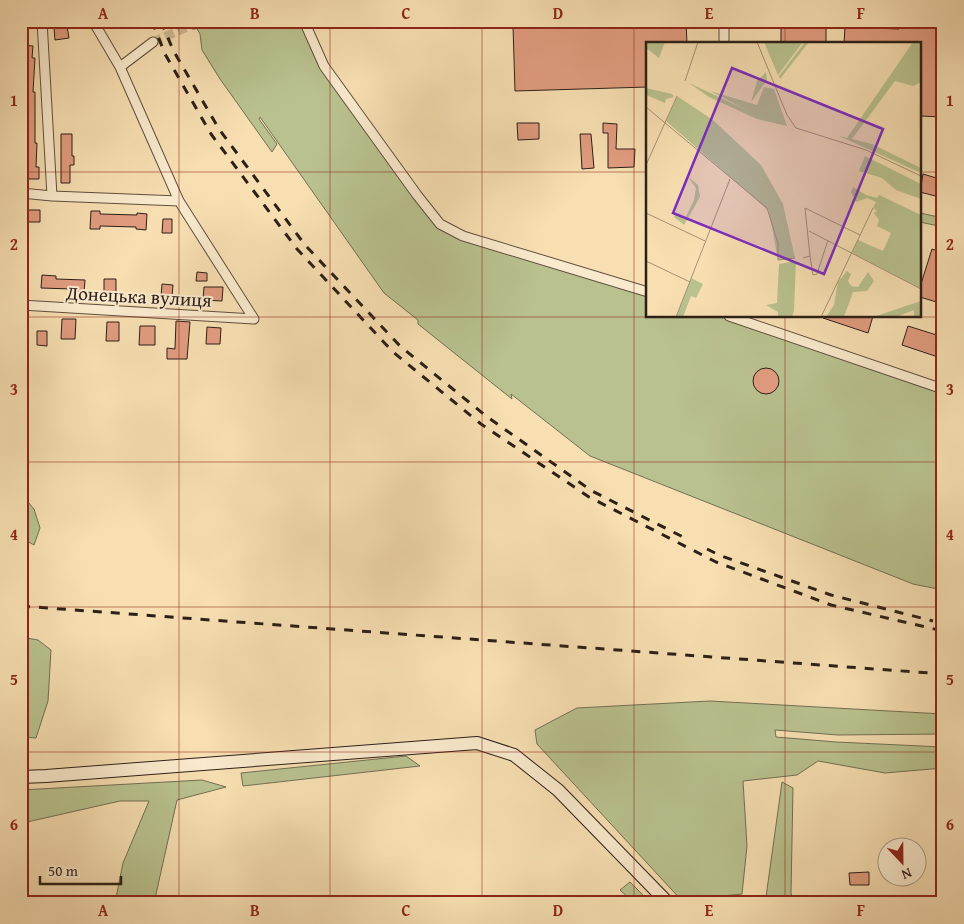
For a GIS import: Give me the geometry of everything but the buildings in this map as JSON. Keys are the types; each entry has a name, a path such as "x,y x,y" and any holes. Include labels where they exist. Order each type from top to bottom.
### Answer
{"main road":[{"path":"21,776 46,776 477,743 514,755 558,790 668,903"}],"street":[{"path":"42,21 52,196"},
{"path":"21,193 179,201 120,67 93,21"},
{"path":"304,21 324,66 440,224 463,236 646,291"},
{"path":"724,21 724,42"},
{"path":"120,67 154,42"},
{"name":"Донецька вулиця","path":"21,305 254,319 179,201"},
{"path":"735,318 943,389"}],"green space":[{"path":"198,21 304,21 324,66 440,224 646,291 646,318 735,318 943,389 943,590 913,584 590,456 511,394 512,399 418,324 418,320 384,293 260,117 259,119 277,144 272,152 220,79 202,50 200,34 194,24"},
{"path":"922,213 943,218 943,227 922,222"},
{"path":"21,494 34,509 40,528 34,545 21,538"},
{"path":"21,637 38,640 51,650 48,701 36,738 21,737"},
{"path":"710,701 943,714 943,734 838,735 775,730 776,737 943,747 943,768 885,773 818,761 797,775 743,781 747,846 742,894 713,897 695,903 684,903 537,744 535,730 577,708"},
{"path":"406,756 420,766 243,786 241,773"},
{"path":"202,780 226,787 177,800 154,903 115,903 123,863 149,801 120,801 21,822 21,790"},
{"path":"782,782 793,788 791,893 794,903 755,903 766,897"},
{"path":"630,882 651,903 634,903 620,890"}],"tunnel":[{"path":"153,42 194,24"}],"railway":[{"path":"152,21 165,54 211,134 297,249 393,352 481,424 589,497 716,562 831,605 943,631"},
{"path":"161,21 173,50 219,129 305,245 400,346 486,416 592,491 685,538"},
{"path":"707,549 831,595 933,621"},
{"path":"21,606 943,674"}]}
